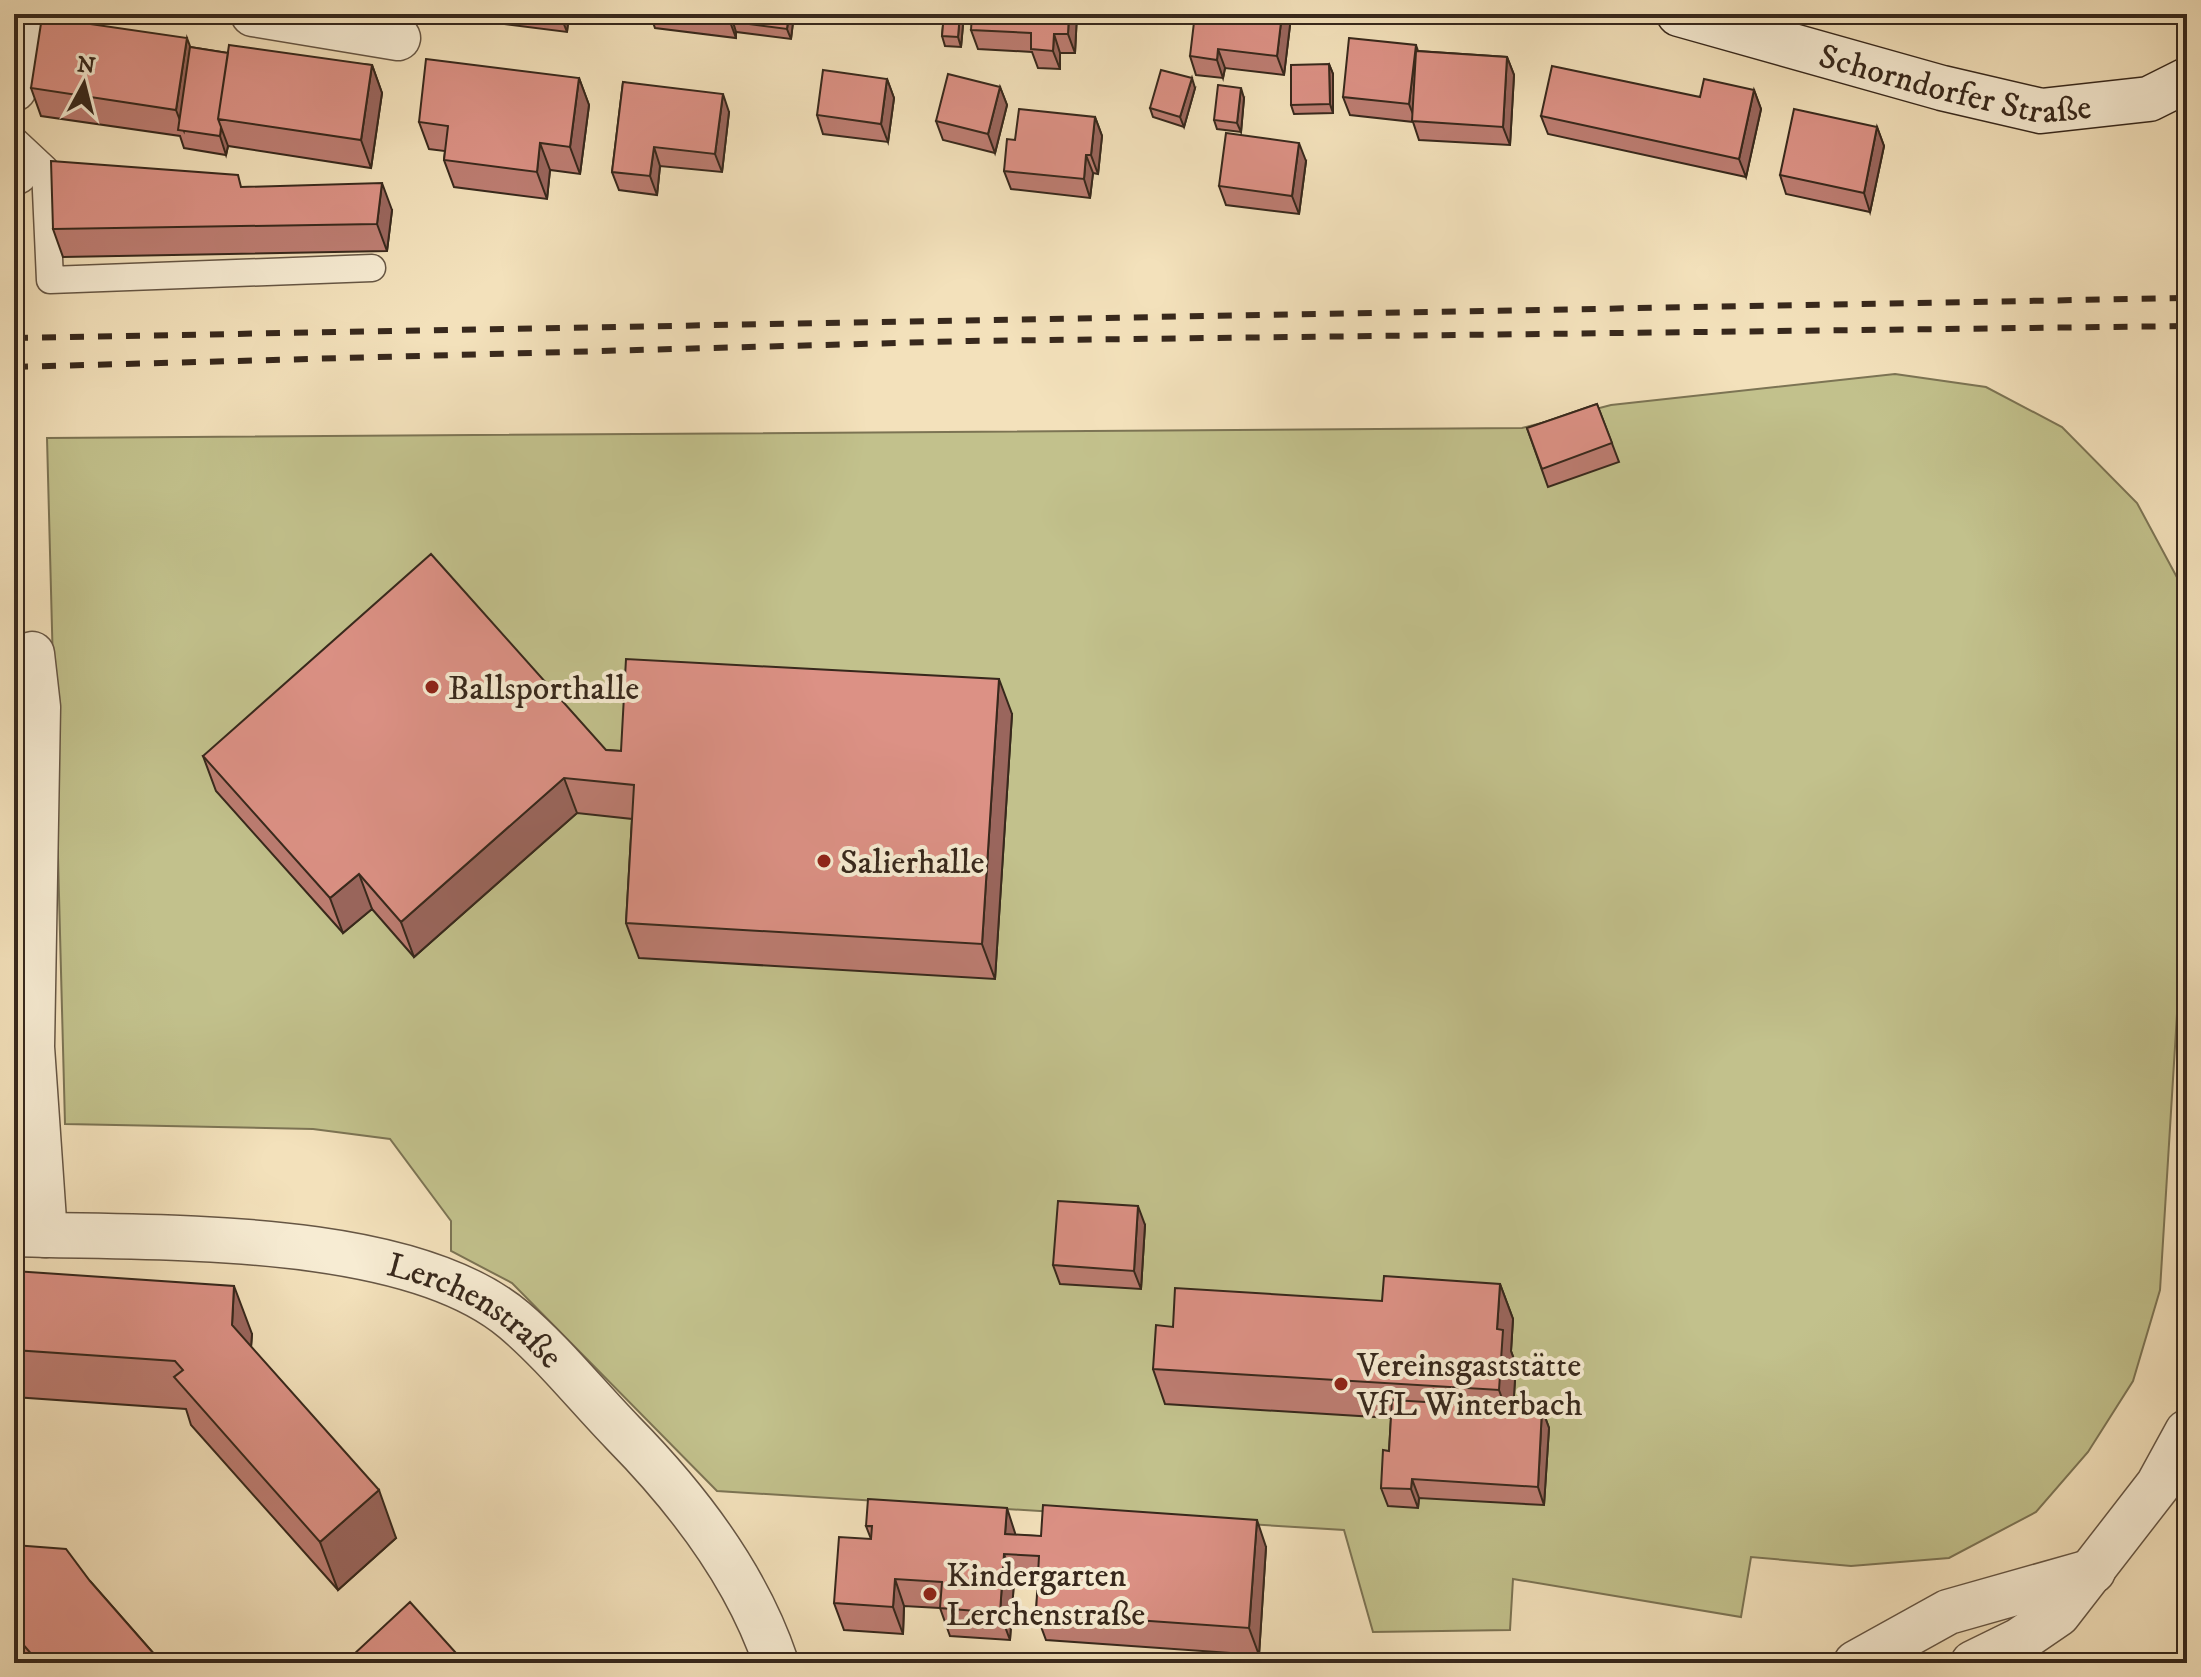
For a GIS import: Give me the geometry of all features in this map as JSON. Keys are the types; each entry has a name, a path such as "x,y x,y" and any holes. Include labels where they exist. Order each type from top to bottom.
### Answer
{"street":[{"path":"14,89 23,14"},
{"path":"253,14 398,38"},
{"name":"Schorndorfer Straße","path":"1679,14 1767,27 2041,111 2149,99 2187,80"},
{"path":"30,1235 38,707 32,654"},
{"name":"Lerchenstraße","path":"30,1235 280,1244 397,1264 454,1284 513,1319 654,1464 733,1571 765,1629 776,1663"},
{"path":"1973,1663 2020,1640 2058,1614 2158,1485 2187,1432"},
{"path":"1856,1663 1948,1612 2093,1571"}],"lane":[{"path":"15,158 45,169 50,280 372,268"}],"shaded area":[{"path":"1895,374 1986,387 2062,427 2137,503 2187,596 2187,852 2160,1290 2133,1381 2088,1452 2036,1512 1949,1558 1851,1566 1751,1557 1741,1617 1513,1579 1510,1630 1373,1632 1344,1530 717,1491 512,1283 451,1251 451,1221 390,1139 313,1129 65,1124 47,438 1522,428 1611,405"},
{"path":"14,1114 26,1204 14,1204"}],"building":[{"path":"685,14 730,14 729,19"},
{"path":"734,14 789,14 787,29 733,22"},
{"path":"944,14 960,14 958,37 942,36"},
{"path":"972,14 1069,14 1068,34 1054,34 1053,51 1031,49 1031,33 971,30"},
{"path":"1195,14 1282,14 1277,56 1218,49 1217,60 1190,56"},
{"path":"42,17 187,38 176,110 31,88"},
{"path":"1349,38 1416,45 1409,104 1343,97"},
{"path":"229,45 372,65 361,140 218,119"},
{"path":"190,47 228,53 218,119 220,136 178,130"},
{"path":"1416,51 1507,57 1503,127 1412,121"},
{"path":"426,59 579,78 570,147 540,143 537,172 444,160 448,126 419,122"},
{"path":"1329,64 1330,104 1291,105 1291,65"},
{"path":"1552,66 1700,97 1704,79 1754,90 1739,159 1541,116"},
{"path":"823,70 887,79 881,124 817,115"},
{"path":"1161,70 1192,78 1180,117 1150,108"},
{"path":"948,74 1000,87 988,134 936,121"},
{"path":"623,82 723,94 715,154 654,147 650,176 612,172"},
{"path":"1218,85 1241,88 1237,123 1214,120"},
{"path":"1019,109 1095,117 1091,155 1086,155 1084,179 1004,171 1007,139 1015,140"},
{"path":"1794,109 1877,127 1864,193 1780,175"},
{"path":"1226,133 1299,143 1292,196 1219,186"},
{"path":"51,161 238,175 241,187 382,183 377,224 53,229"},
{"path":"1597,404 1612,443 1542,469 1527,428"},
{"path":"431,554 606,750 621,751 626,659 999,679 982,944 626,923 634,785 564,778 401,922 359,874 330,898 203,756"},
{"path":"1058,1201 1138,1206 1134,1271 1053,1265"},
{"path":"14,1271 234,1286 232,1325 379,1490 320,1542 174,1377 183,1370 175,1361 14,1350"},
{"path":"1384,1276 1500,1284 1497,1329 1503,1330 1499,1390 1153,1369 1156,1325 1173,1327 1175,1288 1382,1301"},
{"path":"1392,1400 1542,1409 1538,1487 1412,1479 1411,1489 1381,1488 1383,1450 1389,1451"},
{"path":"868,1499 1007,1508 1005,1534 1041,1536 1043,1505 1257,1520 1249,1628 1036,1613 1039,1556 1004,1554 1000,1613 940,1608 942,1582 895,1579 893,1607 834,1603 839,1537 871,1539 872,1526 866,1526"},
{"path":"14,1545 66,1549 162,1663 39,1663 21,1642 14,1641"},
{"path":"410,1602 465,1663 360,1663 353,1655"}],"railway":[{"path":"14,338 2187,298"},
{"path":"14,367 969,341 2187,326"}],"place":[{"name":"Ballsporthalle","path":"432,687"},
{"name":"Salierhalle","path":"824,861"},
{"name":"Vereinsgaststätte VfL Winterbach","path":"1341,1384"},
{"name":"Kindergarten Lerchenstraße","path":"930,1594"}]}
